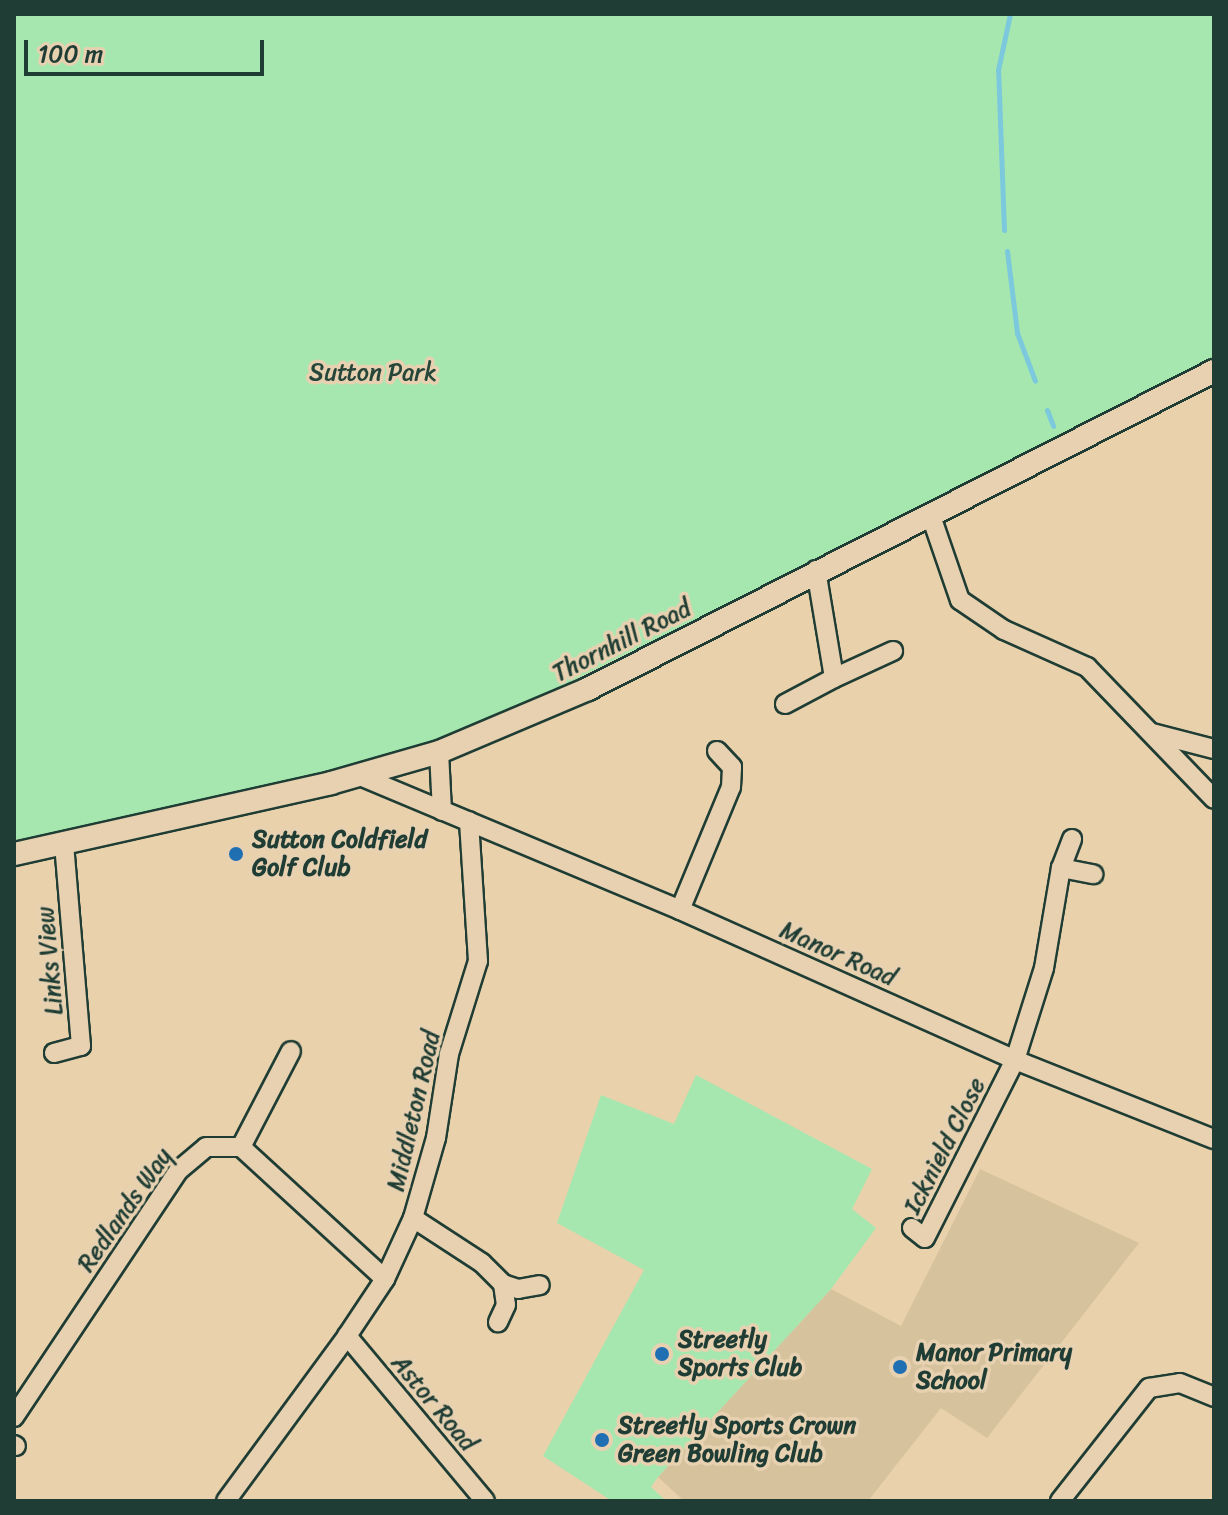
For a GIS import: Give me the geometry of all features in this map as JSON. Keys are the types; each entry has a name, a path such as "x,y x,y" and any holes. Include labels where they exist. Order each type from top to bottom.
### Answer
{"main road":[{"name":"Thornhill Road","path":"14,854 360,776 439,752 588,689 816,570 931,516 1214,371"}],"street":[{"path":"931,516 960,600 1004,630 1087,667 1214,799"},
{"path":"816,570 834,678"},
{"path":"785,704 893,651"},
{"path":"1152,733 1214,749"},
{"path":"680,910 731,787 732,767 717,751"},
{"path":"439,752 442,811"},
{"name":"Manor Road","path":"360,776 680,910 1015,1060 1214,1139"},
{"name":"Middleton Road","path":"226,1501 385,1279 413,1218 436,1138 449,1054 478,961 469,821"},
{"path":"1015,1060 1044,968 1061,868 1072,839"},
{"name":"Links View","path":"54,1053 81,1046 64,844"},
{"path":"1061,868 1093,874"},
{"path":"291,1051 241,1147 385,1279"},
{"name":"Icknield Close","path":"912,1228 925,1238 1015,1060"},
{"name":"Redlands Way","path":"14,1417 191,1155 223,1143 241,1147"},
{"path":"413,1218 482,1263 503,1284 518,1289 540,1285"},
{"path":"498,1322 506,1305 503,1284"},
{"name":"Astor Road","path":"347,1336 485,1501"},
{"path":"1060,1501 1149,1388 1180,1383 1214,1397"}],"shaded area":[{"name":"Manor Primary School","path":"980,1169 1139,1243 987,1438 941,1408 868,1501 684,1501 658,1477 831,1289 901,1326"}],"green space":[{"name":"Sutton Park","path":"14,14 1214,14 1214,361 488,723 344,772 176,814 14,840"},
{"path":"696,1075 872,1169 852,1209 876,1228 831,1289 658,1477 651,1487 666,1501 612,1501 543,1456 644,1270 557,1223 601,1095 674,1124"}],"waterway":[{"path":"1004,230 998,70 1010,14"},
{"path":"1007,251 1017,333 1035,381"},
{"path":"1047,410 1053,426"}],"place":[{"name":"Sutton Coldfield Golf Club","path":"236,854"},
{"name":"Streetly Sports Club","path":"662,1354"},
{"name":"Manor Primary School","path":"900,1367"},
{"name":"Streetly Sports Crown Green Bowling Club","path":"602,1440"}]}
